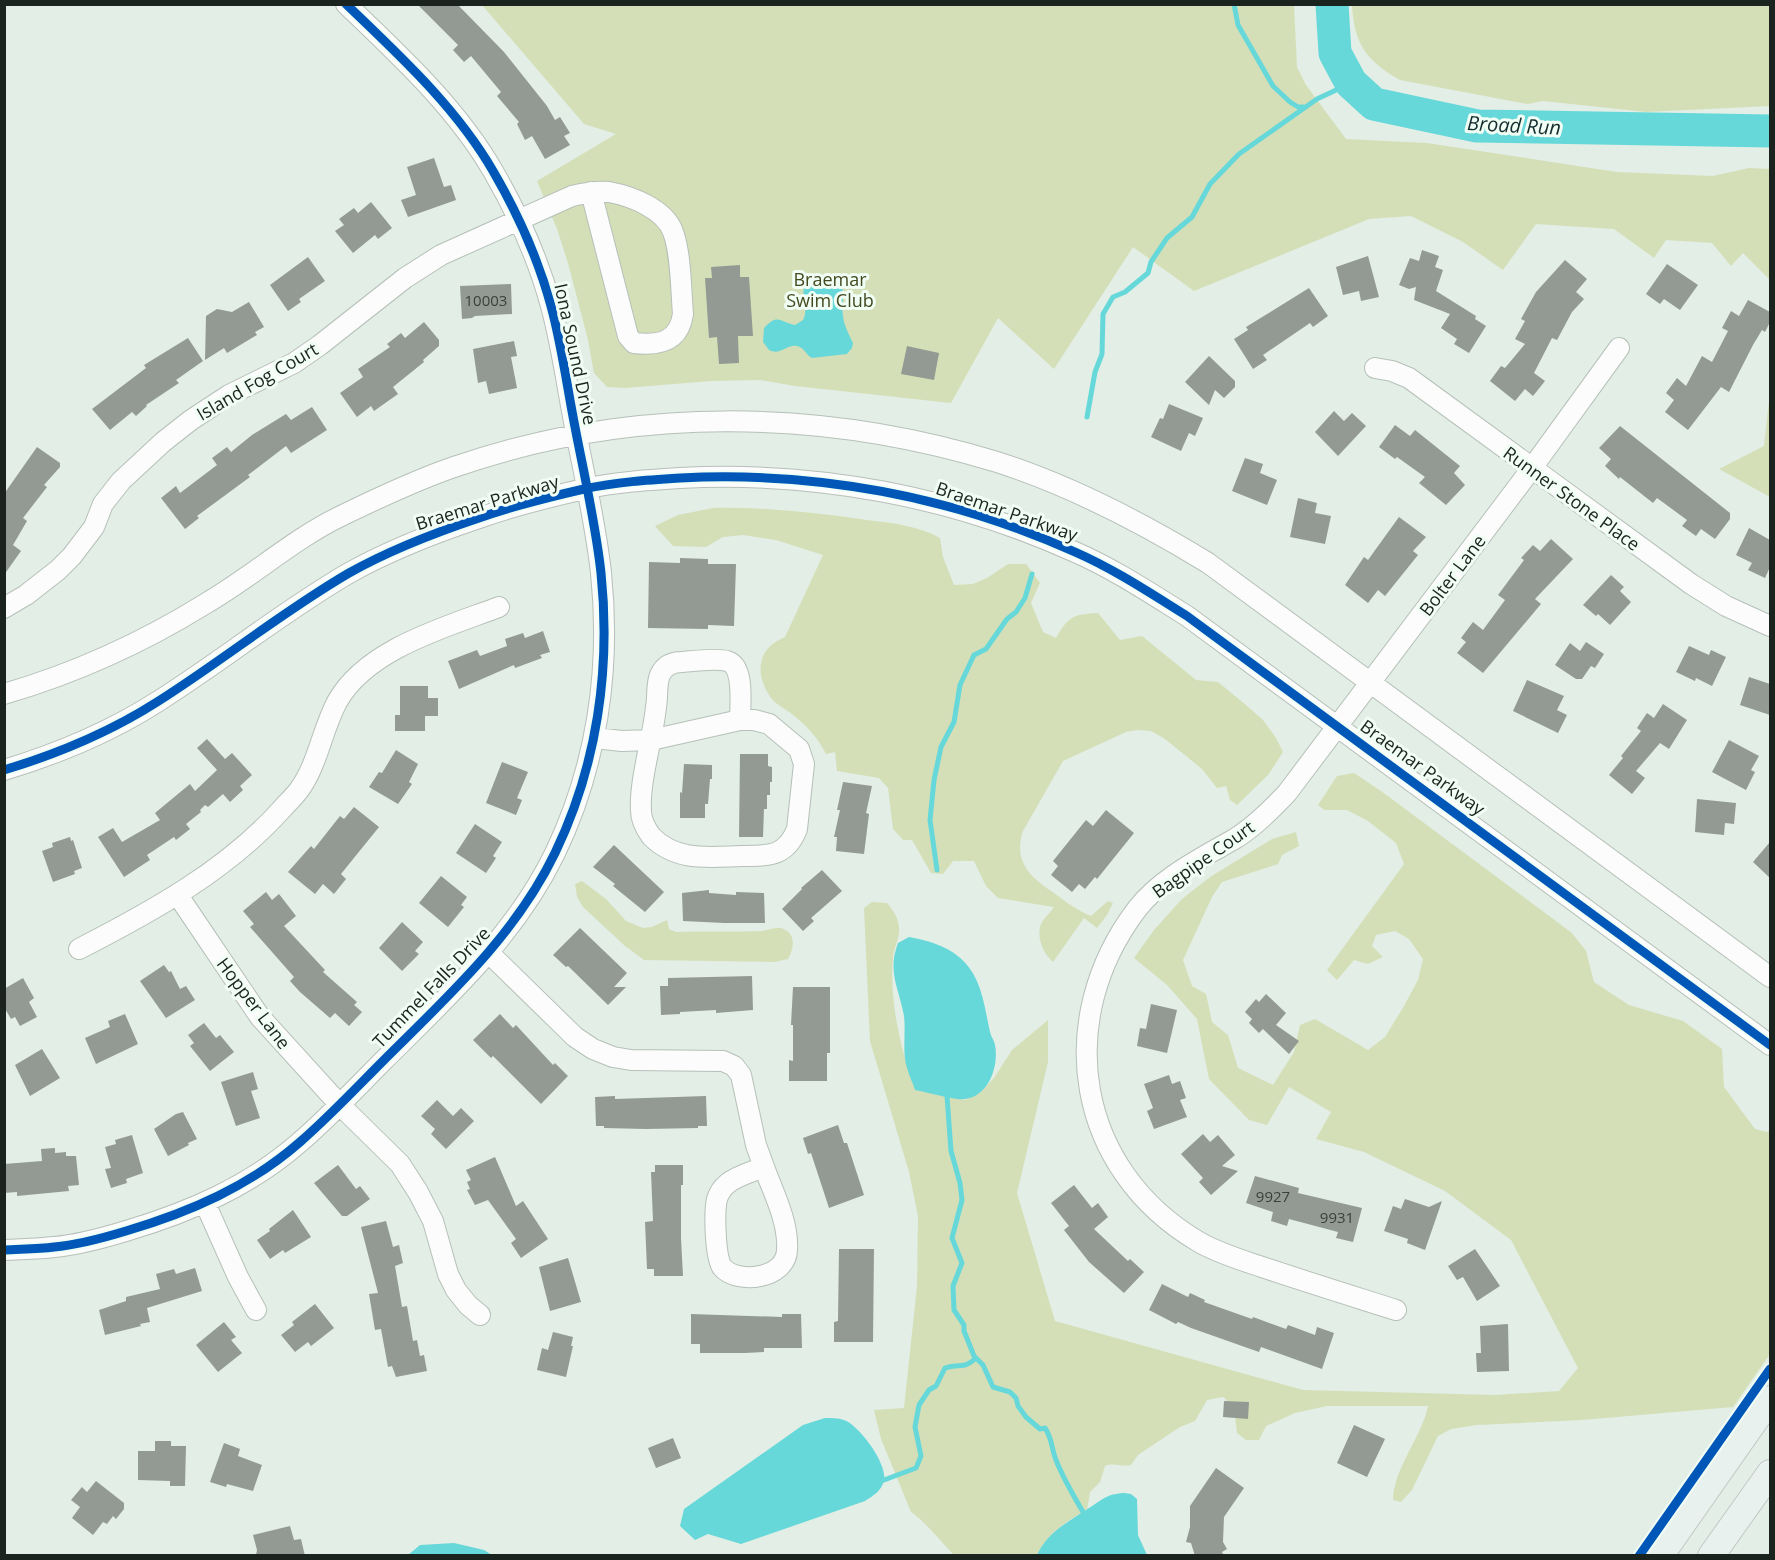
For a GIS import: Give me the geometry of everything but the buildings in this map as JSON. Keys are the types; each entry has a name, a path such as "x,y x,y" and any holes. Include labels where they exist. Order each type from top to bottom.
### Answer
{"main road":[{"path":"1660,1556 1770,1399"},
{"path":"1711,1556 1770,1473"}],"street":[{"name":"Iona Sound Drive","path":"346,4 440,99 470,136 491,167 519,219 540,268 552,311 586,489"},
{"name":"Island Fog Court","path":"4,608 27,595 65,563 94,527 104,504 121,481 163,442 191,420 230,395 294,363 405,278 441,255 572,196 591,192"},
{"path":"591,192 610,193 646,205 664,218 673,230 683,314 682,323 674,337 642,344 634,343 628,336 591,192"},
{"name":"Bolter Lane","path":"1372,682 1619,348"},
{"name":"Runner Stone Place","path":"1375,368 1392,371 1408,378 1691,584 1726,606 1770,626"},
{"name":"Braemar Parkway","path":"4,694 72,672 133,645 207,603 295,543 338,517 454,467 520,447 632,426 688,422 776,422 819,425 872,433 941,447 999,463 1055,483 1111,508 1166,537 1208,563 1372,682 1770,977"},
{"name":"Braemar Parkway","path":"4,770 64,749 155,704 292,609 383,554 444,529 496,512 586,489 623,483 715,477 788,478 853,486 942,504 1034,535 1076,552 1132,582 1186,616 1339,726 1770,1045"},
{"name":"Tummel Falls Drive","path":"4,1250 56,1247 108,1236 159,1221 226,1193 264,1170 299,1143 340,1105 489,953 531,896 554,856 584,780 595,738 604,671 604,620 601,570 586,489"},
{"path":"79,949 136,920 177,894 243,847 269,823 299,790 310,771 323,731 338,700 351,682 366,668 433,632 499,607"},
{"path":"595,738 622,741 651,740 740,720 754,720 777,729 799,749 803,758 797,829 794,838 786,848 765,856 691,857 674,852 660,844 649,833 641,813 641,799 651,740 659,677 664,668 677,662 727,661 734,665 739,676 740,720"},
{"name":"Bagpipe Court","path":"1372,682 1287,793 1267,814 1239,836 1189,865 1160,887 1139,907 1104,965 1093,996 1086,1052 1087,1076 1092,1100 1113,1156 1149,1204 1176,1228 1202,1244 1238,1258 1396,1310"},
{"name":"Hopper Lane","path":"177,894 260,1017 340,1105 400,1164 418,1191 433,1221 448,1274 456,1290 480,1315"},
{"path":"489,953 574,1037 593,1049 613,1057 631,1060 723,1061 734,1066 741,1075 764,1167 787,1234 787,1252 784,1263 776,1271 766,1275 731,1274 723,1267 717,1256 717,1201 721,1190 729,1182 764,1167"},
{"path":"205,1203 238,1277 256,1310"}],"green space":[{"name":"Braemar Swim Club","path":"482,5 1294,5 1297,67 1306,85 1346,139 1427,143 1617,172 1713,176 1749,168 1770,169 1770,280 1743,253 1731,266 1712,243 1666,240 1654,258 1614,229 1536,224 1503,270 1463,242 1411,216 1369,219 1194,291 1133,247 1054,369 998,318 951,403 760,380 711,381 625,388 607,387 594,373 568,263 537,181 616,134 584,124"},
{"path":"1352,5 1770,5 1770,106 1646,112 1543,101 1528,104 1400,80 1378,66 1364,50 1356,30"},
{"path":"1770,392 1770,497 1719,469 1764,446"},
{"path":"713,508 805,512 891,523 921,530 940,538 943,557 954,585 973,584 1008,564 1026,564 1040,583 1031,603 1043,632 1056,638 1064,625 1072,618 1083,614 1098,613 1120,640 1142,636 1196,680 1218,682 1263,720 1283,752 1268,775 1237,805 1230,800 1226,786 1217,788 1202,769 1165,739 1151,731 1126,732 1063,761 1023,831 1020,842 1022,860 1031,875 1038,881 1086,914 1091,916 1108,901 1113,903 1097,928 1084,918 1053,962 1043,949 1039,933 1042,922 1054,907 998,898 986,886 974,861 953,861 943,874 931,873 912,840 903,840 893,829 888,788 879,778 837,771 835,752 826,754 807,728 771,698 762,680 761,663 769,648 785,637 823,555 776,540 743,535 723,537 706,547 673,546 655,526 678,515"},
{"path":"1354,773 1572,933 1586,951 1594,982 1629,1005 1683,1021 1722,1049 1724,1087 1755,1129 1767,1132 1770,1130 1770,1354 1733,1407 1582,1420 1477,1425 1451,1429 1438,1436 1412,1490 1401,1502 1393,1500 1398,1476 1420,1430 1428,1406 1327,1406 1295,1413 1266,1426 1259,1440 1246,1440 1237,1433 1234,1407 1223,1397 1207,1400 1195,1421 1180,1427 1138,1455 1131,1465 1105,1466 1100,1482 1090,1492 1087,1510 1058,1529 1041,1547 1037,1555 954,1555 911,1512 881,1439 874,1410 904,1408 917,1286 918,1216 909,1172 870,1041 864,908 872,902 887,903 898,924 899,932 893,955 893,992 897,1026 916,1090 965,1100 981,1092 994,1078 1012,1050 1048,1020 1048,1062 1017,1193 1055,1321 1303,1390 1496,1395 1559,1391 1578,1368 1511,1240 1445,1191 1364,1152 1316,1139 1331,1112 1289,1087 1267,1125 1249,1120 1209,1079 1197,1019 1167,985 1134,958 1154,930 1182,899 1210,877 1272,839 1296,832 1299,846 1282,855 1278,864 1222,882 1212,897 1183,960 1192,986 1206,994 1212,1022 1228,1035 1238,1068 1273,1085 1294,1052 1300,1025 1315,1019 1368,1050 1385,1037 1418,980 1423,959 1409,939 1395,931 1376,935 1372,946 1383,957 1368,964 1354,960 1337,980 1327,970 1404,864 1396,843 1368,821 1347,810 1324,810 1318,805 1337,776"},
{"path":"582,881 606,899 626,921 643,928 652,927 667,920 669,929 676,932 763,931 781,928 790,933 792,937 792,950 788,959 775,962 644,960 625,946 583,907 577,897 575,884"}],"water":[{"path":"822,276 838,281 841,285 842,309 853,343 852,348 847,354 812,358 797,346 777,352 769,350 763,342 764,328 776,320 795,325 803,320 806,284"},
{"path":"909,937 948,949 967,965 977,982 984,1001 996,1053 994,1071 990,1079 986,1086 973,1097 955,1099 915,1090 906,1062 904,1016 894,971 898,943"},
{"path":"825,1418 842,1419 850,1423 871,1446 882,1465 884,1474 883,1485 874,1495 865,1501 741,1544 708,1534 695,1540 680,1526 684,1509 803,1425"},
{"path":"1124,1493 1131,1494 1137,1499 1138,1535 1147,1555 1037,1555 1046,1541 1064,1524 1104,1498"},
{"path":"454,1543 484,1550 492,1555 408,1555 420,1545"}],"waterway":[{"path":"1234,4 1238,25 1273,86 1290,102 1298,107 1304,107"},
{"name":"Broad Run","path":"1332,4 1335,53 1351,83 1374,104 1477,126 1770,131"},
{"path":"1087,417 1095,372 1102,354 1103,314 1113,297 1125,292 1148,273 1151,262 1167,238 1192,217 1210,184 1239,154 1317,99 1351,83"},
{"path":"937,870 930,820 934,780 941,747 954,722 960,685 974,655 986,649 1007,619 1016,612 1025,598 1032,574"},
{"path":"947,1096 951,1151 962,1200 952,1238 962,1263 953,1286 954,1310 964,1325 964,1331 974,1356 983,1365 993,1387 1010,1392 1016,1398 1018,1406 1026,1417 1040,1429 1045,1428 1054,1456 1083,1512"},
{"path":"884,1480 916,1468 921,1456 915,1427 919,1405 929,1390 936,1386 945,1368 964,1365 976,1358"}],"cycle path":[{"path":"4,1250 72,1245 150,1224 218,1196 281,1158 342,1102 455,989 520,912 555,853 569,820 591,751 602,681 604,609 601,573 558,336 546,288 534,254 502,187 462,125 426,83 346,4"},
{"path":"4,770 63,749 139,713 349,573 396,549 505,510 596,487 680,478 782,479 882,491 931,502 1028,532 1104,566 1187,616 1770,1045"},
{"path":"1639,1556 1770,1369"}]}
